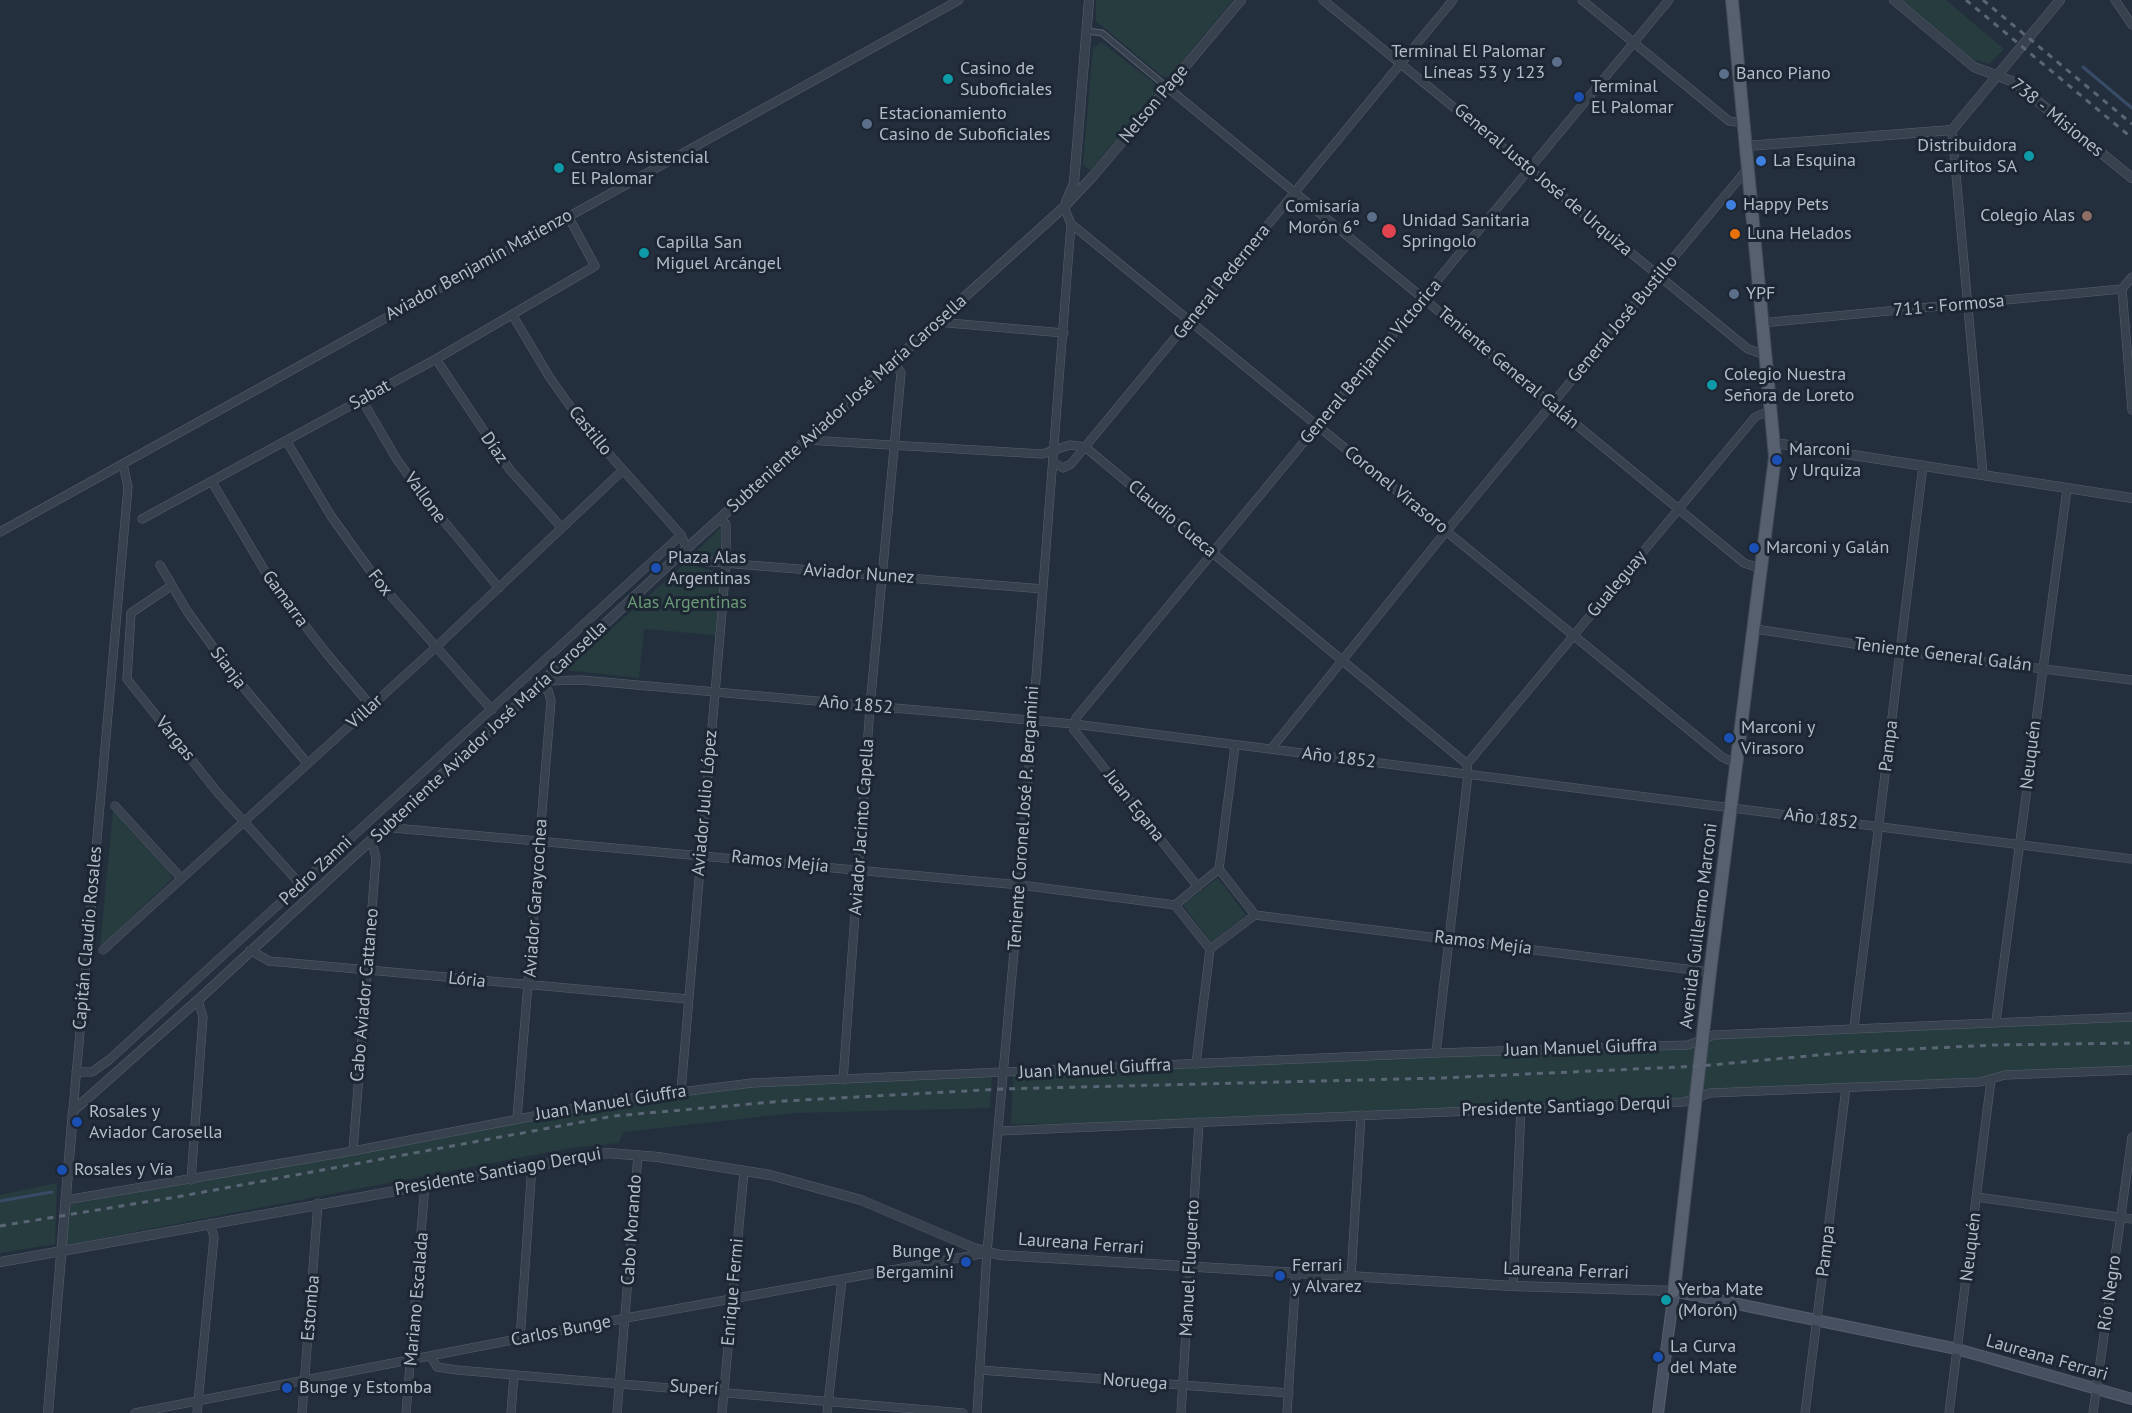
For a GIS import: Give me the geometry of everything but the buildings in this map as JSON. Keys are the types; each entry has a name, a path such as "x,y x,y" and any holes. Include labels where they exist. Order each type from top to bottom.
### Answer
{"main road":[{"name":"Avenida Guillermo Marconi","path":"1659,1413 1710,972 1755,629 1774,443 1732,0"},
{"name":"Laureana Ferrari","path":"1674,1291 1958,1349 2132,1400"}],"street":[{"name":"Aviador Benjamín Matienzo","path":"0,532 959,0"},
{"path":"1064,207 1074,183 1089,0"},
{"name":"Nelson Page","path":"1064,207 1242,0"},
{"name":"General Justo José de Urquiza","path":"1323,0 1748,349 1765,355"},
{"name":"General Pedernera","path":"1053,462 1063,468 1068,466 1085,447 1453,0"},
{"path":"1582,0 1730,121 1744,123"},
{"name":"General Benjamín Victorica","path":"1074,724 1078,714 1669,0"},
{"name":"738 - Misiones","path":"1894,0 1974,67 2014,82 2132,178"},
{"path":"1983,474 1952,130 2057,3 2067,0"},
{"path":"2115,0 2132,25"},
{"name":"Teniente General Galán","path":"1087,31 1102,33 1744,563 1762,569"},
{"path":"1747,146 1952,130"},
{"name":"General José Bustillo","path":"1271,749 1341,660 1748,168"},
{"name":"Coronel Virasoro","path":"1064,207 1071,224 1722,757 1737,764"},
{"name":"Subteniente Aviador José María Carosella","path":"73,1111 198,1000 675,559 1064,207"},
{"name":"Sabat","path":"142,519 363,400 513,316 595,266 568,216"},
{"name":"Teniente Coronel José P. Bergamini","path":"977,1413 987,1252 1020,885 1071,224"},
{"path":"2132,277 2122,290 2132,410"},
{"name":"711 - Formosa","path":"1761,323 2122,290"},
{"name":"Castillo","path":"513,316 550,378 590,432 681,535 687,549"},
{"path":"937,322 1064,333"},
{"name":"Díaz","path":"436,359 461,400 510,470 562,528"},
{"name":"Aviador Jacinto Capella","path":"843,1080 870,707 901,373 894,362"},
{"name":"Vallone","path":"363,400 390,448 426,501 499,588"},
{"name":"Gualeguay","path":"1467,764 1755,417 1771,410"},
{"path":"807,440 1042,454 1070,445 1085,447"},
{"name":"Fox","path":"287,442 307,479 354,549 396,604 492,710"},
{"path":"1774,443 2132,498"},
{"name":"Claudio Cueca","path":"1085,447 1467,764"},
{"name":"Capitán Claudio Rosales","path":"48,1413 128,488 123,464"},
{"name":"Pampa","path":"1854,1027 1923,465"},
{"name":"Villar","path":"103,950 435,648 623,470"},
{"name":"Gamarra","path":"212,482 277,590 371,706"},
{"name":"Neuquén","path":"1996,1021 2067,489"},
{"name":"Aviador Julio López","path":"681,1091 726,564 726,524 719,519"},
{"name":"Pedro Zanni","path":"76,1072 92,1072 109,1060 681,535"},
{"name":"Aviador Nunez","path":"675,559 1042,589"},
{"name":"Sianja","path":"160,565 171,586 234,676 307,763"},
{"name":"Vargas","path":"171,586 130,613 128,679 243,822 301,885"},
{"name":"Teniente General Galán","path":"1755,629 1900,651 2132,680"},
{"name":"Año 1852","path":"540,684 582,680 1074,724 2132,858"},
{"name":"Aviador Garaycochea","path":"517,1118 530,986 551,701 548,690 540,684"},
{"name":"Juan Egana","path":"1074,724 1078,735 1198,887"},
{"path":"1196,1064 1210,948 1175,905 1219,869 1235,746"},
{"path":"1447,772 1454,764 1453,753"},
{"path":"1436,1053 1468,774 1467,764"},
{"path":"115,806 181,878"},
{"name":"Ramos Mejía","path":"383,828 700,854 1020,885 1175,905"},
{"name":"Cabo Aviador Cattaneo","path":"353,1151 376,857 371,840"},
{"path":"1210,948 1255,915 1219,869"},
{"name":"Ramos Mejía","path":"1255,915 1710,972"},
{"name":"Lória","path":"250,950 269,961 688,999"},
{"path":"191,1180 203,1017 198,1000"},
{"name":"Juan Manuel Giuffra","path":"66,1200 353,1151 517,1118 681,1091 752,1083 1436,1053 1688,1045 1714,1035 1854,1027 2132,1017"},
{"name":"Presidente Santiago Derqui","path":"998,1131 1684,1102 1710,1092 1846,1088 1990,1080 2005,1076 2132,1070"},
{"name":"Neuquén","path":"1949,1413 1990,1080"},
{"name":"Pampa","path":"1804,1413 1846,1088"},
{"path":"1513,1286 1521,1108"},
{"path":"1351,1277 1361,1115"},
{"name":"Manuel Fluguerto","path":"1181,1413 1199,1122"},
{"name":"Río Negro","path":"2093,1413 2132,1137"},
{"name":"Presidente Santiago Derqui","path":"0,1262 599,1153 638,1155 744,1171 861,1200 987,1252"},
{"name":"Cabo Morando","path":"617,1413 638,1155"},
{"path":"520,1340 532,1165"},
{"name":"Enrique Fermi","path":"722,1413 744,1171"},
{"name":"Mariano Escalada","path":"406,1413 425,1184"},
{"path":"1977,1197 2132,1219"},
{"name":"Estomba","path":"302,1413 318,1203"},
{"path":"197,1413 214,1237 210,1224"},
{"name":"Laureana Ferrari","path":"987,1252 1296,1274 1513,1286 1674,1291"},
{"name":"Carlos Bunge","path":"135,1413 626,1318 987,1252"},
{"path":"1287,1413 1296,1274"},
{"path":"827,1413 842,1280"},
{"name":"Superí","path":"431,1357 437,1367 963,1413"},
{"name":"Noruega","path":"980,1370 1289,1393"},
{"path":"511,1413 514,1375"}],"green space":[{"path":"1096,0 1233,0 1169,77 1162,76 1096,21"},
{"path":"1902,0 1946,0 2004,49 1989,64 1973,59"},
{"path":"1101,42 1154,83 1157,91 1090,171 1083,164 1093,48"},
{"path":"721,527 722,560 694,554"},
{"name":"Alas Argentinas","path":"684,564 721,572 715,635 644,629 639,678 566,670"},
{"path":"113,811 170,873 172,879 100,947"},
{"path":"1218,878 1246,915 1211,942 1183,905"},
{"path":"2132,1017 2132,1070 2005,1075 1991,1080 1710,1093 1697,1098 1199,1122 1011,1124 1013,1076 1196,1064 1688,1045 1710,1036"},
{"path":"992,1076 990,1108 794,1113 623,1132 619,1143 570,1148 66,1245 69,1205 517,1118 752,1083"},
{"path":"57,1183 55,1244 0,1253 0,1195"}],"waterway":[{"path":"2083,67 2132,108"},
{"path":"0,1201 52,1192"}],"railway":[{"path":"1966,0 2132,138"},
{"path":"1983,0 2132,124"},
{"path":"0,1226 182,1196 614,1116 784,1101 1002,1089 1441,1078 1700,1066 1851,1052 1994,1045 2132,1043"}],"place":[{"name":"Terminal El Palomar Líneas 53 y 123","path":"1557,62"},
{"name":"Banco Piano","path":"1724,74"},
{"name":"Casino de Suboficiales","path":"948,79"},
{"name":"Terminal El Palomar","path":"1579,97"},
{"name":"Estacionamiento Casino de Suboficiales","path":"867,124"},
{"name":"Distribuidora Carlitos SA","path":"2029,156"},
{"name":"La Esquina","path":"1761,161"},
{"name":"Centro Asistencial El Palomar","path":"559,168"},
{"name":"Happy Pets","path":"1731,205"},
{"name":"Colegio Alas","path":"2087,216"},
{"name":"Comisaría Morón 6°","path":"1372,217"},
{"name":"Unidad Sanitaria Springolo","path":"1389,231"},
{"name":"Luna Helados","path":"1735,234"},
{"name":"Capilla San Miguel Arcángel","path":"644,253"},
{"name":"YPF","path":"1734,294"},
{"name":"Colegio Nuestra Señora de Loreto","path":"1712,385"},
{"name":"Marconi y Urquiza","path":"1777,460"},
{"name":"Marconi y Galán","path":"1754,548"},
{"name":"Plaza Alas Argentinas","path":"656,568"},
{"name":"Marconi y Virasoro","path":"1729,738"},
{"name":"Rosales y Aviador Carosella","path":"77,1122"},
{"name":"Rosales y Vía","path":"62,1170"},
{"name":"Bunge y Bergamini","path":"966,1262"},
{"name":"Ferrari y Alvarez","path":"1280,1276"},
{"name":"Yerba Mate (Morón)","path":"1666,1300"},
{"name":"La Curva del Mate","path":"1658,1357"},
{"name":"Bunge y Estomba","path":"287,1388"}]}
